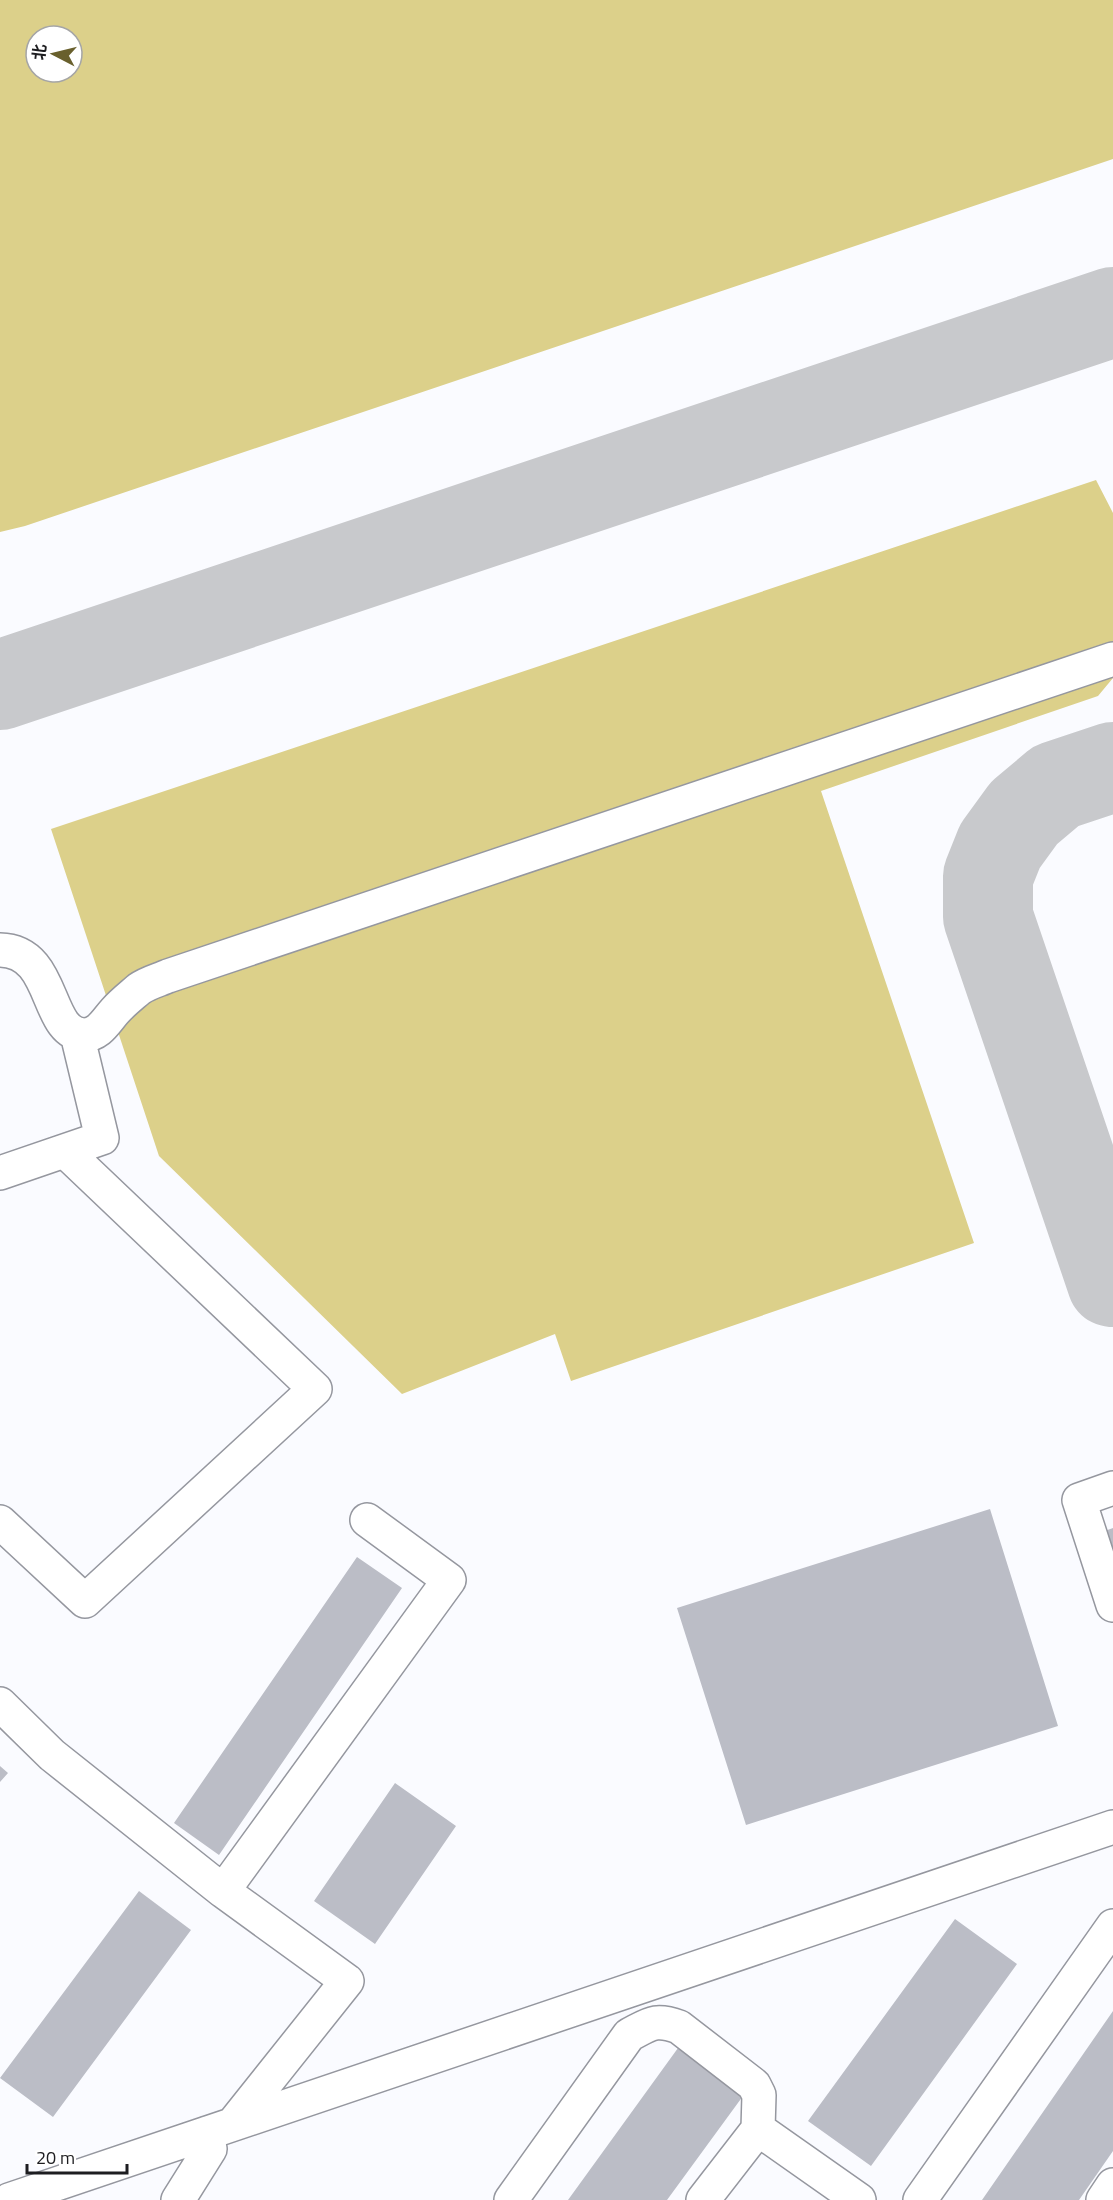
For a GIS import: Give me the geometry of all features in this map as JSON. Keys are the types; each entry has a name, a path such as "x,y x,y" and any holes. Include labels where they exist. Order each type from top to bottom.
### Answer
{"lane":[{"path":"0,950 8,950 24,956 38,969 59,1016 68,1030 77,1035 88,1035 102,1028 116,1010 141,988 168,976 1113,659"},
{"path":"0,1173 102,1138 77,1035"},
{"path":"0,1522 85,1602 315,1389 65,1150"},
{"path":"1113,1488 1079,1500 1113,1605"},
{"path":"223,1891 449,1580 367,1520"},
{"path":"0,1704 52,1755 223,1891 347,1981 220,2129 178,2200"},
{"path":"9,2200 1113,1827"},
{"path":"920,2200 1113,1926"},
{"path":"511,2200 629,2035 650,2024 664,2022 679,2027 754,2085 759,2095 758,2129 703,2200"},
{"path":"758,2129 859,2200"},
{"path":"1103,2200 1113,2185"}],"shaded area":[{"path":"0,0 1113,0 1113,159 25,526 0,532"},
{"path":"1096,480 1113,513 1113,678 1098,696 821,791 974,1243 571,1381 555,1334 402,1394 159,1156 51,829"}],"building":[{"path":"990,1509 1058,1726 746,1825 677,1608"},
{"path":"1113,1528 1113,1562 1102,1532"},
{"path":"357,1557 402,1588 219,1855 174,1823"},
{"path":"0,1766 8,1773 0,1782"},
{"path":"395,1783 456,1826 375,1944 314,1901"},
{"path":"139,1891 191,1930 53,2117 0,2078"},
{"path":"955,1919 1017,1964 871,2166 808,2121"},
{"path":"1113,2011 1113,2151 1079,2200 982,2200"},
{"path":"678,2048 743,2096 667,2200 568,2200"}],"taxiway":[{"path":"0,685 1113,312"},
{"path":"1112,1282 988,917 988,876 1000,846 1024,813 1056,786 1113,767"}]}
